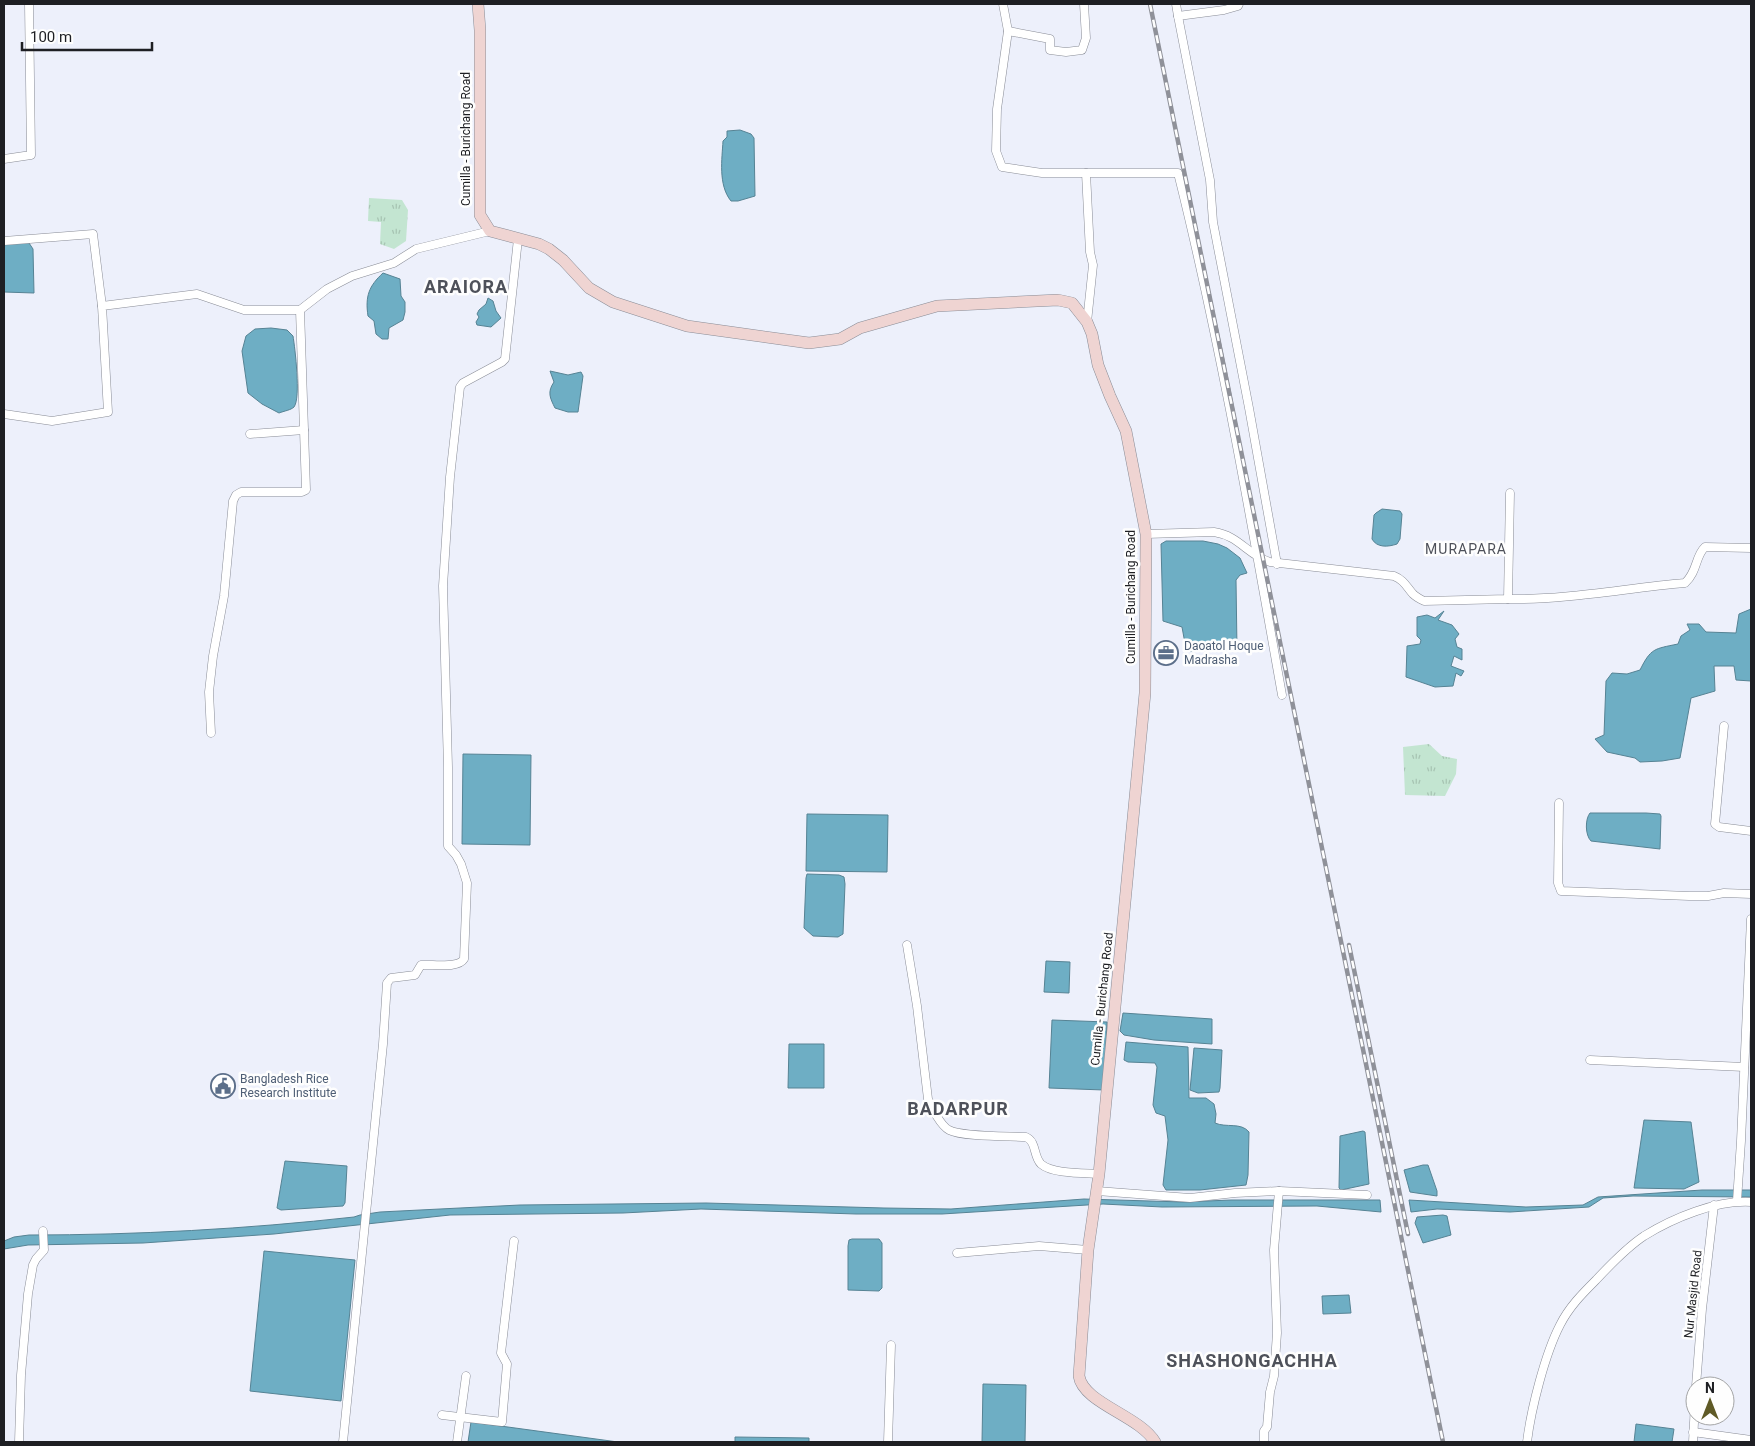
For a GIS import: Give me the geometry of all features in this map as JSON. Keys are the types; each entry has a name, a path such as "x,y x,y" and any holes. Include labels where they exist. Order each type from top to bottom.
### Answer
{"main road":[{"name":"Cumilla - Burichang Road","path":"478,4 480,30 480,216 490,231 539,244 549,249 563,260 588,288 613,302 687,326 809,343 840,339 860,328 937,306 1058,300 1072,303 1087,322 1092,334 1098,365 1126,431 1146,534 1145,694 1099,1174 1088,1250 1080,1344 1080,1380 1095,1398 1146,1432 1155,1442"}],"street":[{"path":"4,158 31,155 29,4"},
{"path":"1003,4 1008,31 997,109 996,151 1002,167 1042,173 1178,173 1198,253 1258,558 1282,695"},
{"path":"1008,31 1050,39 1050,50 1066,52 1082,50 1086,38 1084,4"},
{"path":"1176,4 1210,180 1213,222 1250,408 1277,564"},
{"path":"1178,16 1224,10 1239,4"},
{"path":"1086,173 1090,252 1093,266 1087,322"},
{"path":"102,306 197,294 244,310 300,310 326,289 352,276 394,263 416,249 490,231"},
{"path":"4,241 93,234 102,306 108,412 52,421 4,414"},
{"path":"343,1442 383,1044 387,982 390,978 415,975 421,965 455,965 461,964 464,959 467,883 461,864 448,846 448,767 443,586 450,487 460,387 463,383 505,359 518,239"},
{"path":"211,733 209,692 224,596 233,501 236,495 241,492 302,492 306,490 300,310"},
{"path":"250,434 304,430"},
{"path":"1508,600 1510,493"},
{"path":"1146,534 1214,532 1225,534 1234,538 1258,558 1277,564 1400,578 1414,595 1424,601 1508,600 1580,596 1608,591 1685,583 1693,576 1700,552 1705,547 1751,548"},
{"path":"1724,726 1715,824 1718,827 1751,831"},
{"path":"1559,803 1558,883 1561,890 1689,896 1708,896 1724,893 1751,894"},
{"path":"1737,1201 1742,1141 1751,919"},
{"path":"907,945 917,1006 928,1099 947,1130 959,1133 1026,1137 1030,1139 1038,1159 1046,1168 1056,1171 1099,1174"},
{"path":"1590,1060 1744,1067"},
{"path":"1097,1191 1190,1198 1235,1193 1367,1195"},
{"path":"1264,1442 1264,1431 1267,1427 1270,1392 1274,1376 1277,1333 1274,1250 1278,1195"},
{"path":"1527,1442 1536,1399 1559,1326 1569,1309 1609,1266 1644,1236 1667,1224 1714,1205 1737,1201 1751,1202"},
{"name":"Nur Masjid Road","path":"1697,1376 1702,1309 1714,1205"},
{"path":"19,1442 21,1375 28,1294 33,1265 44,1250 44,1231"},
{"path":"442,1415 502,1422 507,1364 502,1358 501,1353 514,1241"},
{"path":"957,1253 1039,1246 1088,1250"},
{"path":"888,1442 891,1345"},
{"path":"457,1442 466,1376"},
{"path":"1693,1426 1693,1442"},
{"path":"1693,1432 1751,1440"}],"green space":[{"path":"369,198 402,200 408,210 406,241 394,249 380,244 381,222 368,221"},
{"path":"1429,744 1442,756 1457,759 1456,774 1445,796 1405,795 1403,747"}],"water":[{"path":"740,130 751,134 754,138 755,196 731,201 722,180 723,141 727,137 727,131"},
{"path":"27,240 33,249 34,293 4,292 4,243"},
{"path":"383,273 400,279 401,296 405,302 403,320 389,328 388,339 382,339 376,334 374,321 368,316 367,309 371,287"},
{"path":"488,298 493,301 496,311 501,318 491,327 477,325 476,322 479,317 477,314 486,304"},
{"path":"255,329 287,330 293,336 296,361 296,402 293,408 279,413 262,404 248,393 242,351 246,336"},
{"path":"550,371 568,375 581,372 583,376 578,412 568,412 555,408 550,395 550,389 554,382"},
{"path":"1382,509 1400,511 1402,514 1400,539 1397,544 1383,546 1377,544 1372,539 1374,515"},
{"path":"1166,541 1203,541 1218,544 1240,558 1247,573 1240,575 1236,580 1237,650 1190,651 1184,638 1182,627 1163,621 1161,544"},
{"path":"1751,609 1751,681 1736,680 1734,666 1714,666 1715,691 1691,698 1680,758 1640,762 1635,758 1607,752 1595,739 1604,735 1606,681 1612,673 1627,674 1640,670 1651,653 1663,647 1678,644 1681,636 1690,630 1687,624 1699,624 1706,632 1736,633 1739,614"},
{"path":"1444,611 1438,620 1452,625 1459,634 1455,639 1457,647 1462,649 1462,660 1454,656 1451,666 1464,671 1461,676 1456,673 1453,686 1435,687 1406,677 1407,646 1420,644 1421,640 1417,636 1417,617 1427,615 1435,618"},
{"path":"463,754 531,755 530,845 462,844"},
{"path":"1590,813 1660,814 1660,849 1591,841 1586,827"},
{"path":"807,814 888,815 887,872 806,871"},
{"path":"807,874 839,875 844,877 843,934 838,937 813,936 804,928"},
{"path":"1046,961 1070,962 1069,993 1044,992"},
{"path":"1123,1013 1212,1019 1212,1044 1154,1040 1124,1035 1120,1031"},
{"path":"1052,1020 1107,1022 1104,1090 1049,1088"},
{"path":"1126,1042 1188,1047 1189,1098 1206,1098 1214,1104 1215,1123 1242,1127 1249,1132 1246,1185 1200,1190 1166,1190 1163,1185 1168,1140 1165,1116 1156,1113 1153,1105 1157,1067 1155,1063 1128,1062 1124,1060"},
{"path":"789,1044 824,1044 824,1088 788,1088"},
{"path":"1194,1048 1222,1050 1219,1092 1198,1093 1190,1090"},
{"path":"1644,1120 1691,1122 1699,1182 1684,1189 1634,1188"},
{"path":"1365,1132 1369,1184 1341,1190 1339,1188 1340,1136"},
{"path":"285,1161 347,1166 345,1203 343,1206 281,1210 277,1208"},
{"path":"1428,1165 1437,1196 1410,1192 1404,1170"},
{"path":"1702,1190 1751,1190 1751,1197 1633,1196 1603,1198 1589,1207 1510,1212 1437,1209 1411,1212 1409,1200 1526,1207 1583,1205 1598,1197"},
{"path":"1084,1199 1183,1202 1231,1200 1380,1200 1381,1212 1317,1206 1162,1207 1103,1204 942,1214 856,1214 701,1209 623,1213 450,1215 274,1234 143,1243 28,1245 4,1249 4,1241 14,1237 29,1235 192,1230 273,1225 354,1217 380,1212 520,1205 706,1203 951,1209"},
{"path":"1447,1216 1451,1235 1423,1243 1415,1223 1417,1217"},
{"path":"879,1239 882,1243 882,1288 879,1291 848,1290 848,1246 849,1240"},
{"path":"264,1251 355,1260 341,1401 250,1391"},
{"path":"1349,1295 1351,1313 1323,1314 1322,1296"},
{"path":"983,1384 1026,1385 1025,1442 982,1442"},
{"path":"471,1422 618,1442 468,1442"},
{"path":"1636,1424 1674,1429 1672,1442 1634,1442"},
{"path":"735,1437 809,1438 809,1442 735,1442"}],"railway":[{"path":"1150,4 1443,1442"},
{"path":"1349,945 1408,1234"}],"place":[{"name":"Daoatol Hoque Madrasha","path":"1166,653"},
{"name":"Bangladesh Rice Research Institute","path":"223,1086"}],"district":[{"name":"ARAIORA","path":"466,287"},
{"name":"MURAPARA","path":"1466,549"},
{"name":"BADARPUR","path":"958,1109"},
{"name":"SHASHONGACHHA","path":"1252,1361"}]}
